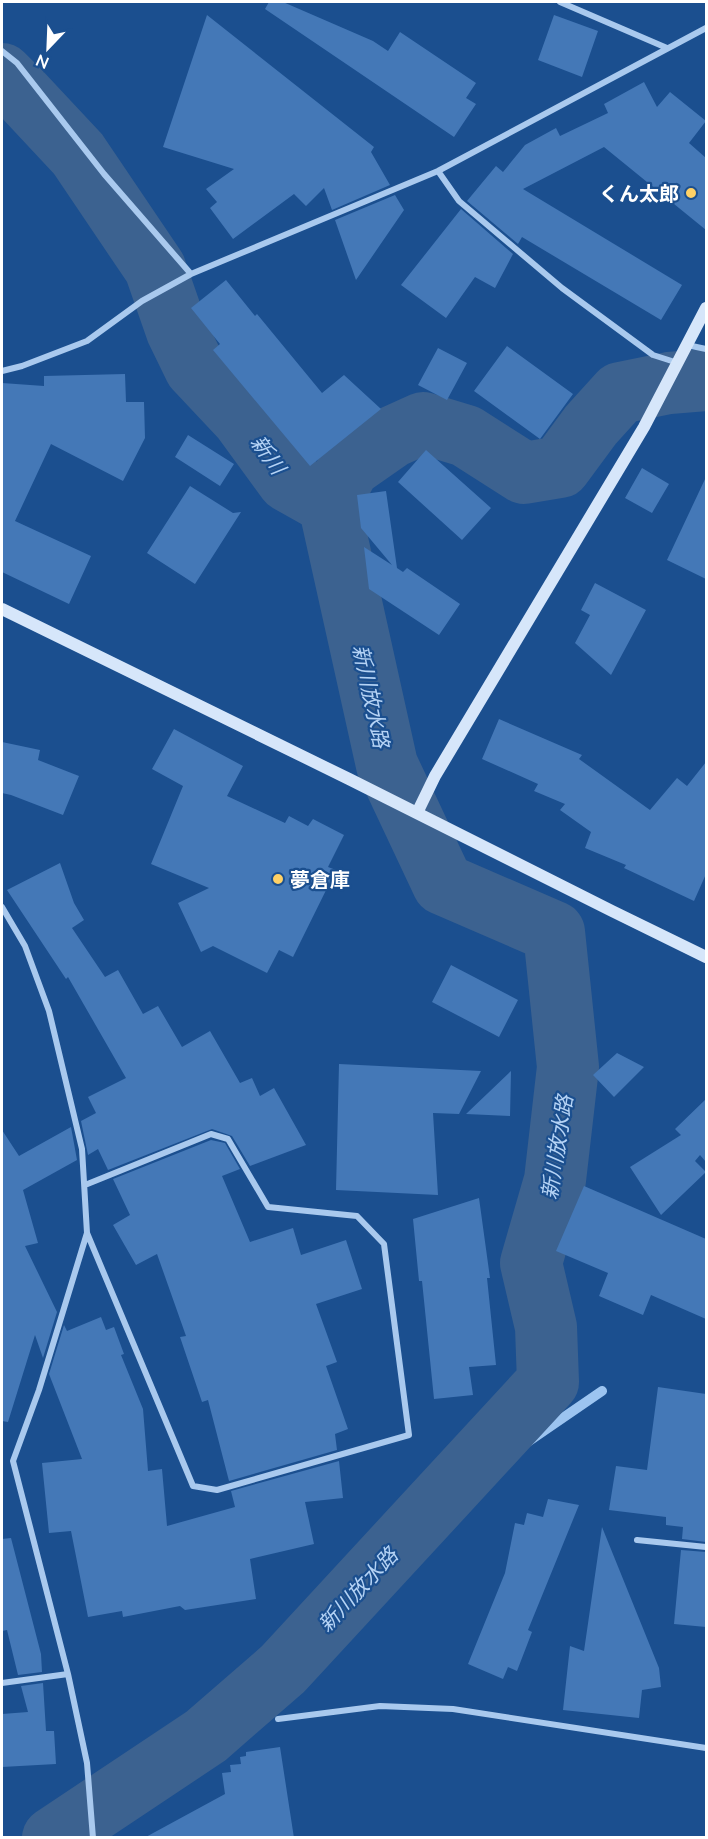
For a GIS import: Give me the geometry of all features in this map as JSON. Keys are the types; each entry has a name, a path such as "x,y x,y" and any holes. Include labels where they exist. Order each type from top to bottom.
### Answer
{"street":[{"path":"560,2 667,48"},
{"path":"2,371 22,366 87,341 142,301 191,274 438,171 706,28"},
{"path":"2,51 17,63 105,174 191,274"},
{"path":"438,171 459,201 562,288 653,355 678,364"},
{"path":"417,813 435,776 644,427 706,308"},
{"path":"687,345 706,349"},
{"path":"2,609 706,957"},
{"path":"2,907 25,946 49,1011 82,1149 87,1233 39,1390 13,1461 68,1674 87,1763 93,1838"},
{"path":"85,1185 211,1134 228,1139 268,1207 357,1216 384,1244 409,1436 218,1490 193,1486 87,1233"},
{"path":"637,1540 706,1547"},
{"path":"2,1683 68,1674"},
{"path":"278,1719 380,1706 453,1709 706,1748"}],"building":[{"path":"269,2 283,2 373,41 388,51 400,32 476,83 466,98 476,104 454,137 265,9"},
{"path":"207,15 374,147 371,152 390,185 332,210 324,188 306,206 294,194 233,239 210,208 217,202 206,189 234,169 163,147"},
{"path":"554,15 598,31 582,77 538,60"},
{"path":"644,82 657,107 670,92 706,121 689,143 706,158 706,230 604,147 523,189 682,285 661,320 522,237 518,244 467,201 496,166 503,172 525,145 556,128 560,136 608,113 604,104"},
{"path":"395,195 404,210 356,280 335,220"},
{"path":"461,209 513,254 495,288 475,277 446,318 401,285"},
{"path":"226,280 322,393 344,375 381,409 310,466 213,350 220,344 191,308"},
{"path":"507,346 573,394 540,439 474,391"},
{"path":"438,348 467,363 447,400 418,385"},
{"path":"125,374 126,402 144,402 145,438 123,481 51,444 15,521 91,556 69,604 2,572 2,383 44,386 44,376"},
{"path":"188,435 234,464 220,486 175,457"},
{"path":"426,450 491,508 462,540 398,482"},
{"path":"642,468 669,484 652,513 625,498"},
{"path":"706,477 706,579 667,560"},
{"path":"190,486 233,513 241,512 195,584 147,553"},
{"path":"386,491 397,568 403,572 407,568 460,604 439,635 369,589 364,547 392,565 361,528 357,495"},
{"path":"595,583 646,610 611,675 575,643 590,615 581,610"},
{"path":"499,719 582,755 579,759 650,810 677,778 687,786 706,762 706,874 694,901 624,868 626,865 585,848 591,832 560,810 565,804 534,791 538,784 482,759"},
{"path":"174,729 243,766 227,796 285,823 289,816 308,826 313,819 344,835 328,867 336,870 293,957 279,950 267,973 213,946 201,952 178,903 209,888 151,864 183,786 152,769"},
{"path":"2,742 40,750 38,760 79,776 63,815 2,793"},
{"path":"60,863 74,903 84,920 72,928 105,977 118,970 143,1014 158,1006 182,1047 210,1031 240,1083 252,1078 260,1096 274,1088 306,1145 250,1166 232,1136 212,1129 108,1170 98,1149 88,1155 81,1121 96,1113 88,1097 126,1078 68,977 66,979 7,890"},
{"path":"451,965 518,1000 499,1037 432,1002"},
{"path":"617,1053 644,1067 614,1097 593,1075"},
{"path":"339,1064 481,1071 459,1114 433,1113 438,1195 336,1190"},
{"path":"511,1071 510,1116 466,1114"},
{"path":"706,1099 706,1162 700,1155 695,1161 706,1172 661,1215 630,1167 681,1135 675,1129"},
{"path":"71,1127 77,1160 23,1190 38,1243 25,1246 57,1312 43,1358 35,1335 8,1422 2,1421 2,1130 19,1156"},
{"path":"211,1140 225,1143 240,1169 222,1176 250,1242 293,1228 301,1255 346,1240 362,1289 316,1304 337,1362 326,1366 348,1429 335,1434 337,1450 229,1481 208,1400 202,1402 180,1337 186,1336 157,1254 136,1265 113,1225 130,1215 113,1179"},
{"path":"584,1186 706,1239 706,1319 651,1295 643,1315 599,1296 608,1273 556,1251"},
{"path":"479,1198 490,1278 487,1278 496,1365 469,1367 473,1395 434,1399 413,1219"},
{"path":"101,1317 106,1330 114,1327 124,1354 121,1355 143,1409 148,1471 162,1469 167,1526 235,1507 231,1491 339,1461 343,1498 305,1502 314,1544 250,1559 256,1599 185,1610 180,1606 123,1617 122,1611 88,1617 71,1531 49,1533 42,1463 82,1459 49,1374 64,1325 67,1331"},
{"path":"658,1387 706,1394 706,1542 682,1539 683,1527 666,1525 666,1517 609,1510 616,1466 647,1470"},
{"path":"548,1499 579,1505 528,1630 532,1632 517,1671 508,1667 503,1679 468,1664 505,1573 515,1523 524,1525 527,1513 543,1517"},
{"path":"602,1527 659,1668 661,1687 642,1690 639,1718 563,1710 570,1646 584,1651"},
{"path":"11,1538 41,1654 42,1672 18,1675 7,1630 2,1631 2,1539"},
{"path":"681,1550 706,1552 706,1627 674,1624"},
{"path":"43,1683 46,1731 54,1731 56,1764 2,1767 2,1714 28,1712 21,1686"},
{"path":"280,1747 294,1838 144,1838 225,1794 222,1773 231,1772 230,1765 241,1764 240,1757 246,1756 246,1752"}],"waterway":[{"name":"新川","path":"2,74 78,154 155,268 177,331 195,368 242,418 288,481 329,504"},
{"name":"新川","path":"329,504 349,467 392,437 423,423 466,436 524,473 560,467 591,425 620,393 669,383 706,380"},
{"name":"新川放水路","path":"53,1838 206,1736 283,1669 548,1382 546,1327 531,1263 555,1180 568,1067 554,932 443,884 387,765 329,504"},
{"path":"483,1451 516,1450 602,1391"}],"place":[{"name":"くん太郎","path":"691,193"},
{"name":"夢倉庫","path":"278,879"}]}
